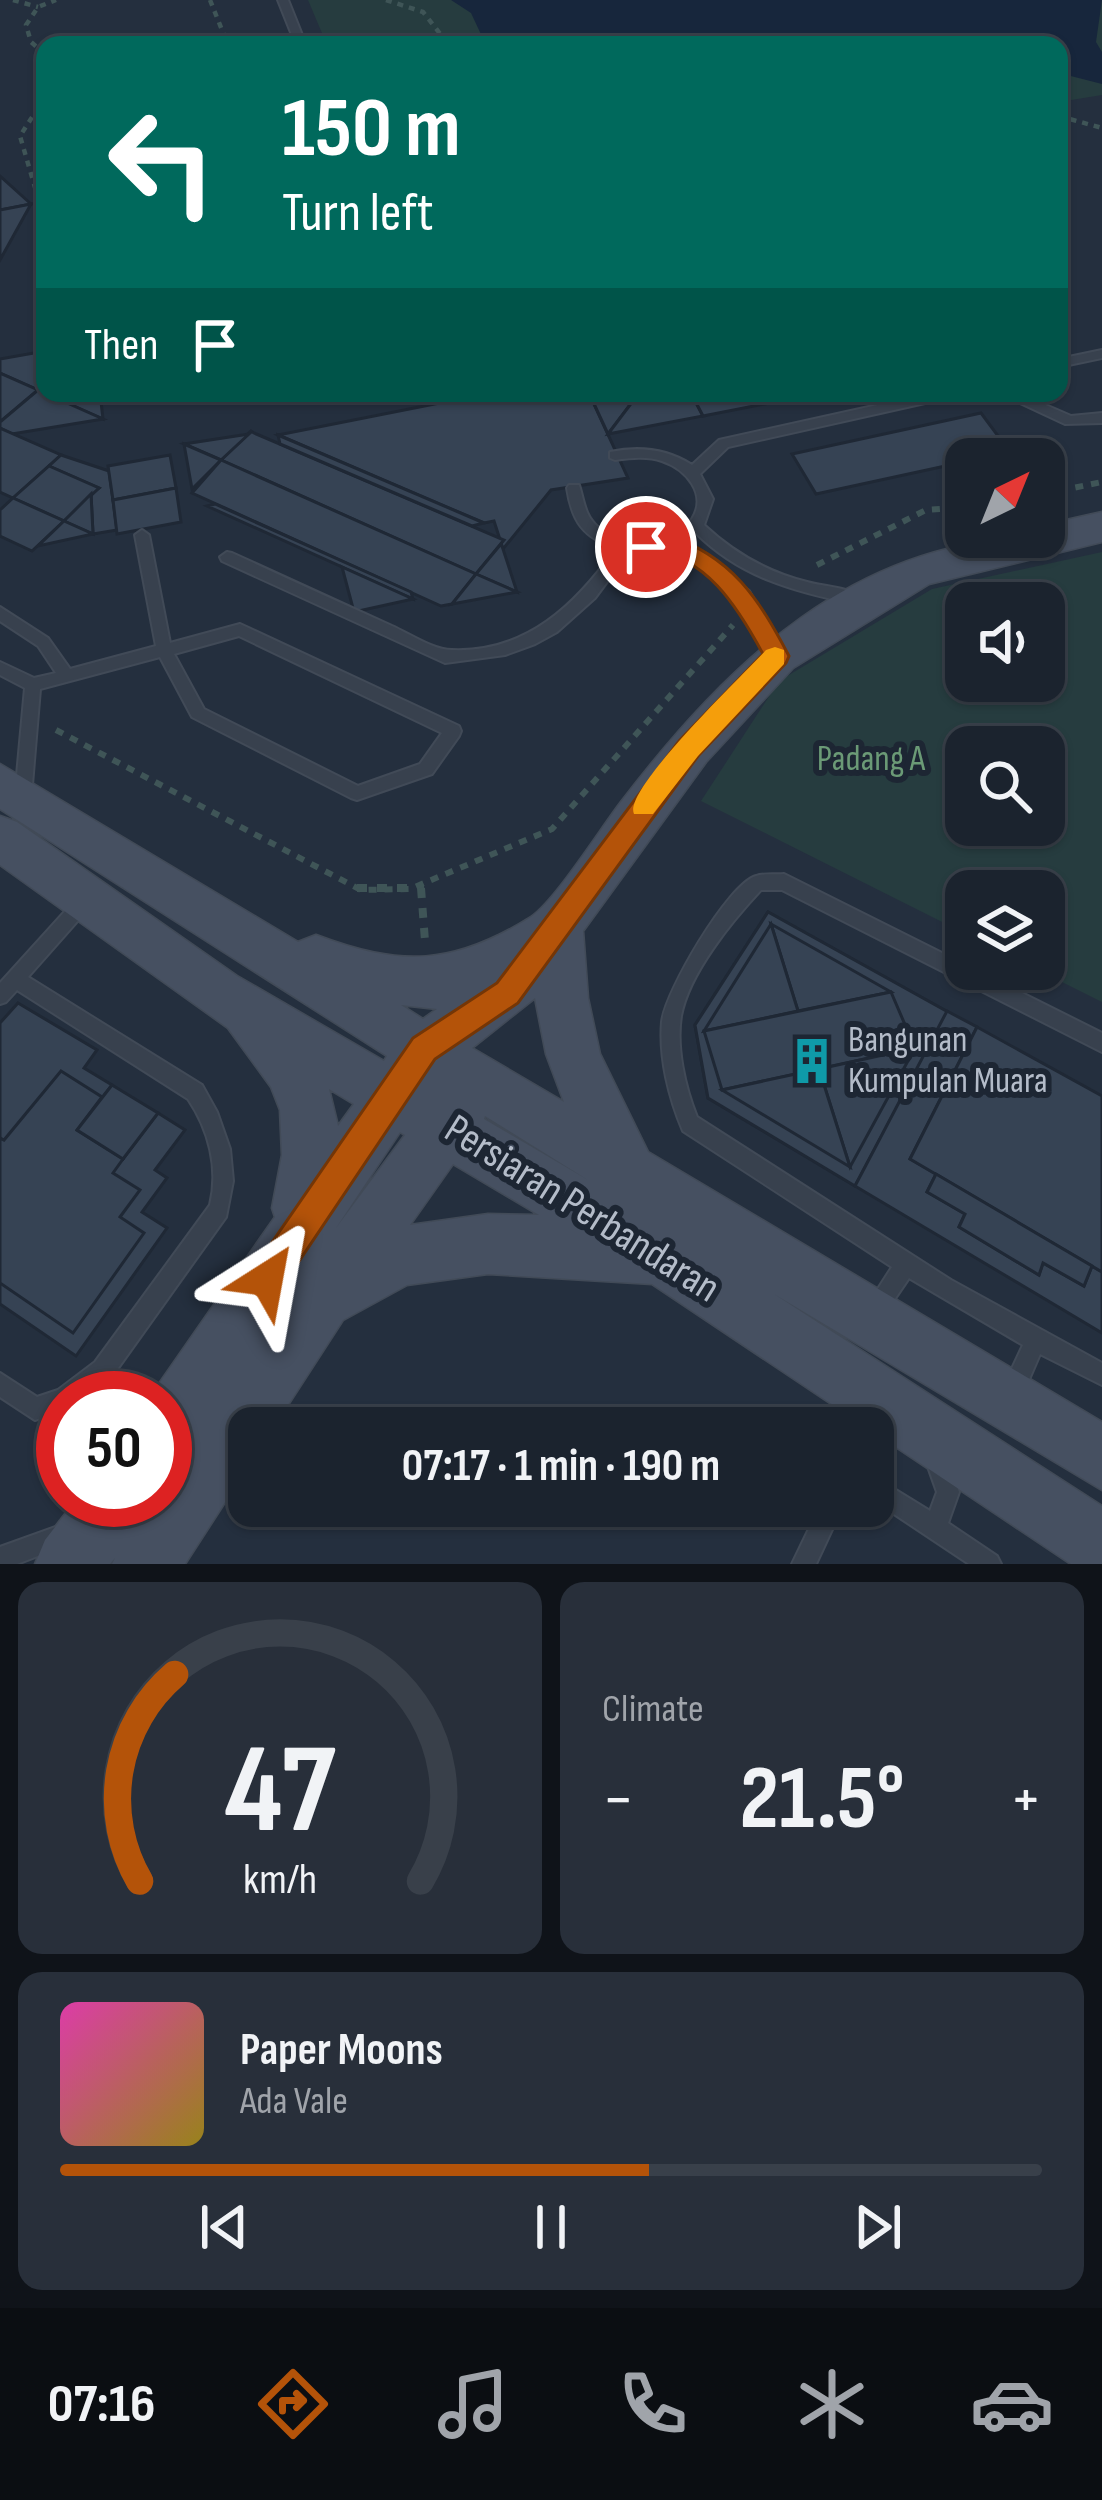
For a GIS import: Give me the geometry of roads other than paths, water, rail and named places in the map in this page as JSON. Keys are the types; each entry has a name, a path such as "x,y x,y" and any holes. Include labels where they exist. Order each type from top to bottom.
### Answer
{"main road":[{"path":"192,1390 406,1071 507,993 556,930 604,855 689,748 777,656 864,600 936,565 1102,527"},
{"name":"Persiaran Perbandaran","path":"8,806 87,898 218,993 627,1171 1102,1458"},
{"name":"Persiaran Perbandaran","path":"8,806 201,912 406,1071"},
{"path":"201,912 357,976 428,985 556,930"},
{"path":"556,930 562,1025 587,1100 627,1171"},
{"path":"218,993 275,1046 314,1124 315,1151 292,1241"},
{"path":"109,1537 311,1314 463,1103 507,993"},
{"name":"Persiaran Perbandaran","path":"463,1103 662,1256 1102,1545"},
{"path":"311,1314 355,1277 457,1245 662,1256"}],"lane":[{"path":"283,0 297,36"},
{"path":"1068,361 1102,354"},
{"path":"693,472 724,443 911,402"},
{"path":"1027,402 1070,421 1102,418"},
{"path":"574,488 576,512 584,524 626,545 667,543 697,526 706,499 693,472 658,454 616,455"},
{"path":"697,526 722,553 789,584 864,600"},
{"path":"0,668 33,685 66,676 164,650 239,630 453,731 426,769 357,793 198,713 164,650 142,535"},
{"path":"667,543 706,564 743,595 777,656"},
{"path":"227,556 445,657 505,653 545,633 587,603 626,545"},
{"path":"0,613 43,642 66,676"},
{"path":"8,806 33,685"},
{"path":"1102,1043 784,882 757,884 729,910 672,1013 679,1104 690,1124 906,1264 1035,1342 1102,1374"},
{"path":"0,996 87,898"},
{"path":"15,979 195,1091 206,1106 227,1186 218,1210 102,1371"},
{"path":"870,1318 906,1264"},
{"path":"1008,1401 1035,1342"},
{"path":"0,1384 36,1408"},
{"path":"912,1420 946,1478 946,1503 935,1527"},
{"path":"894,1501 989,1564"},
{"path":"804,1564 822,1527"},
{"path":"0,1559 109,1537"}],"water":[{"path":"451,0 1102,0 1096,42 1102,52 1102,84 1068,75 1068,36 482,36 471,13"}],"place":[{"name":"Bangunan Kumpulan Muara","path":"812,1061"}],"park label":[{"name":"Padang A","path":"871,759"}]}
